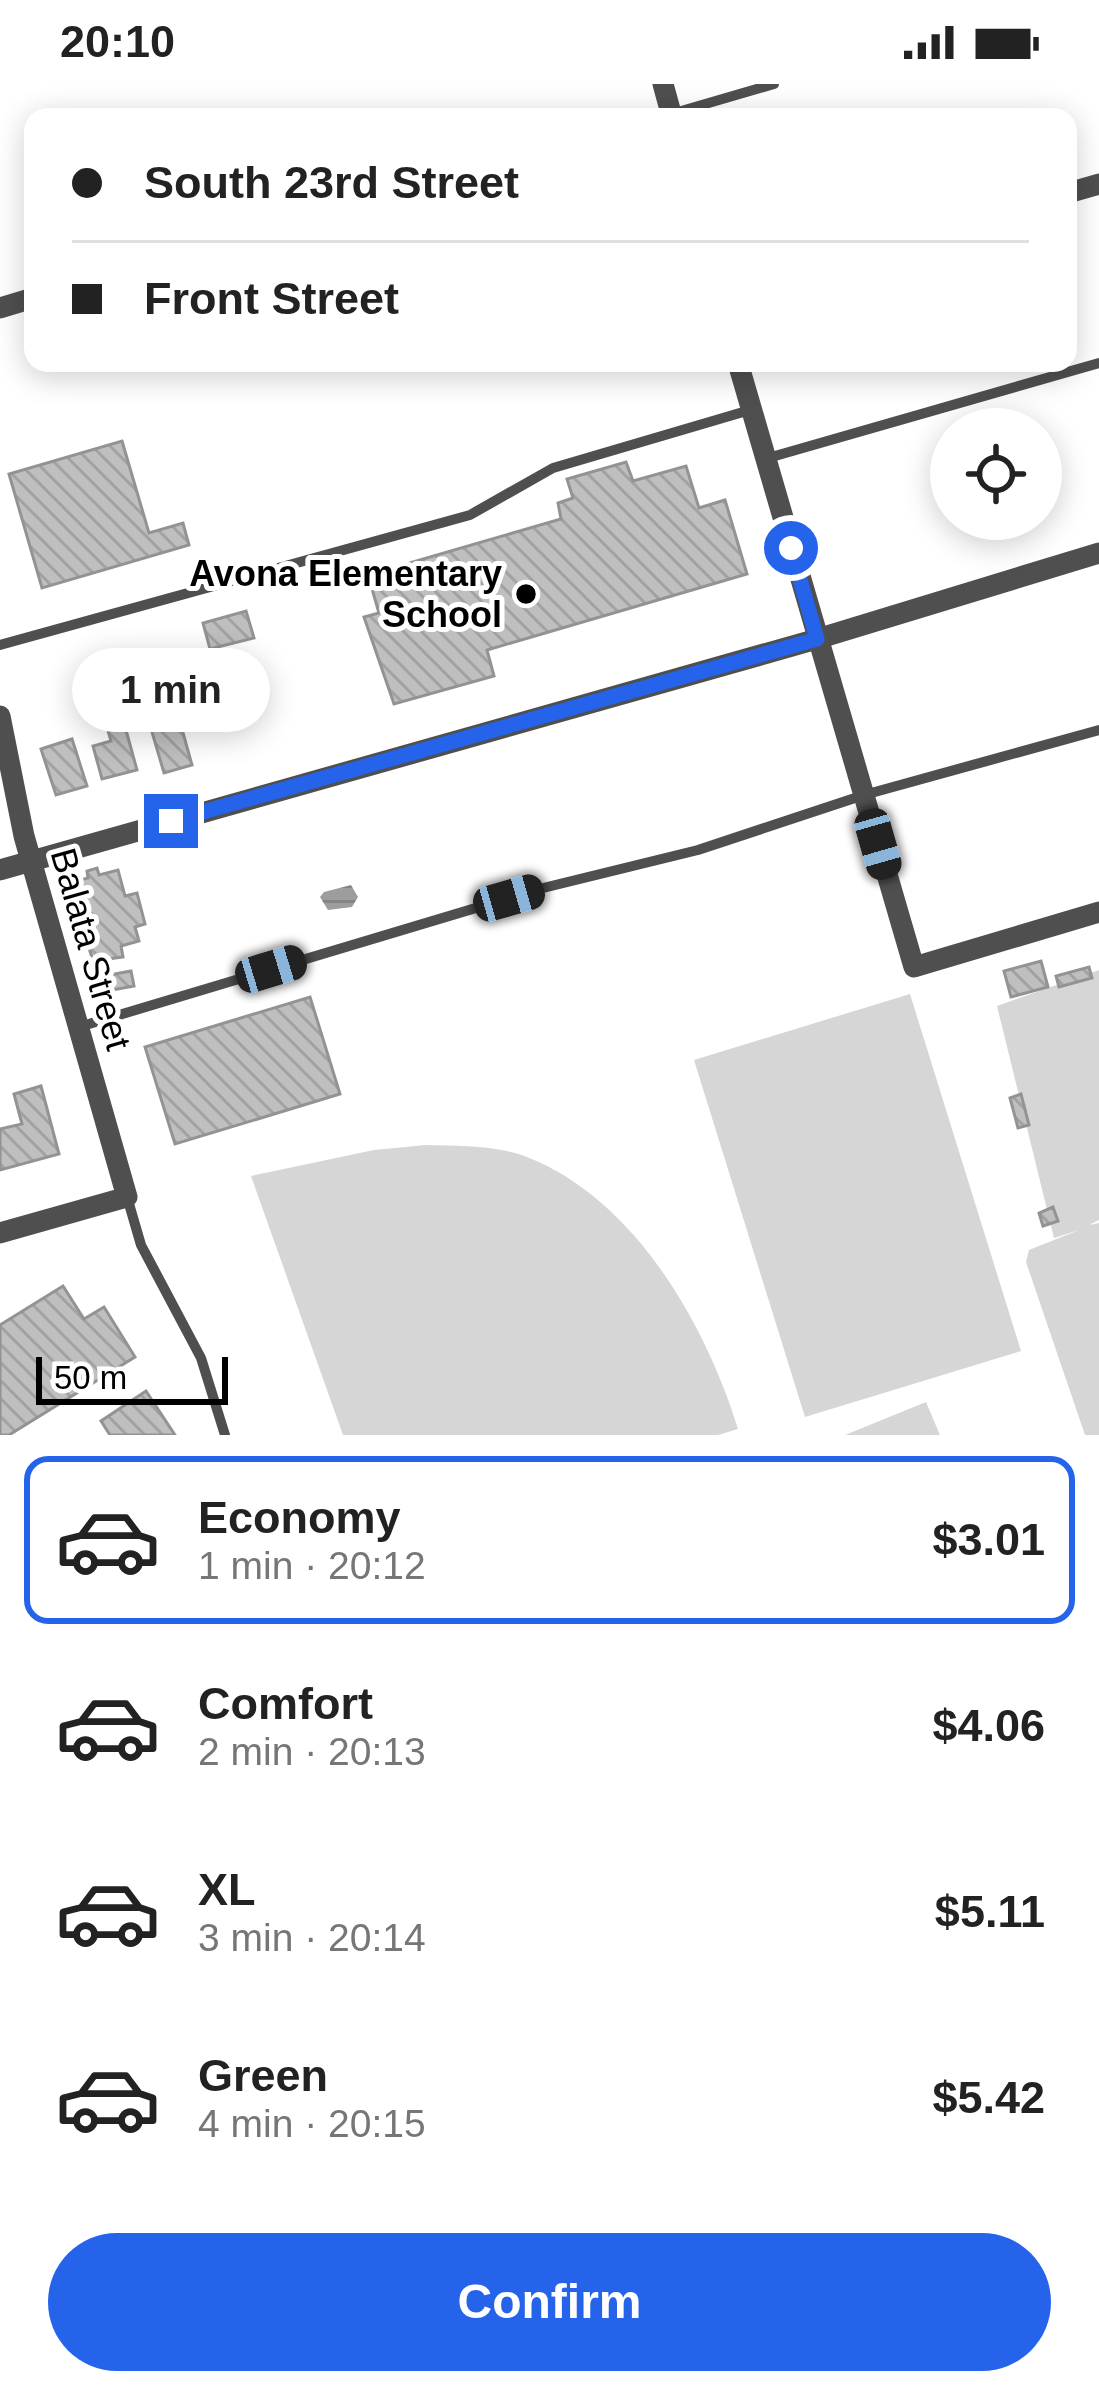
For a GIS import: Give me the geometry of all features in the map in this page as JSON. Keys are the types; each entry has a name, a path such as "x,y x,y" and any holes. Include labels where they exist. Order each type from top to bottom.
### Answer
{"street":[{"path":"741,372 914,967 1099,912"},
{"path":"0,870 817,639 1099,554"},
{"name":"Balata Street","path":"0,716 32,861 127,1197"},
{"path":"0,1233 127,1197"}],"lane":[{"path":"694,108 774,84"},
{"path":"766,458 1067,372"},
{"path":"0,645 470,514 554,468 752,410"},
{"path":"79,1027 519,895 698,850 864,795 1099,730"},
{"path":"127,1197 141,1245 201,1358 225,1435"}],"shaded area":[{"path":"351,885 358,897 352,907 328,910 320,897 324,892"},
{"path":"1099,970 1099,1220 1089,1225 1099,1223 1099,1435 1085,1435 1026,1262 1029,1250 1079,1230 1054,1238 997,1006"},
{"path":"910,994 1021,1351 805,1417 694,1060"},
{"path":"426,1145 515,1153 566,1176 601,1203 633,1234 686,1308 738,1429 718,1435 343,1435 251,1176 374,1150"},
{"path":"926,1402 940,1435 845,1435"}],"building":[{"path":"122,441 149,533 183,523 189,545 42,588 9,474"},
{"name":"Avona Elementary School","path":"626,462 633,481 686,466 699,508 725,500 747,574 487,650 494,676 394,704 364,617 379,613 368,575 561,519 558,503 573,498 567,479"},
{"path":"246,611 254,638 210,649 203,623"},
{"path":"163,703 169,726 180,722 192,765 164,773 145,708"},
{"path":"124,723 137,770 102,779 93,746 111,741 107,727"},
{"path":"72,739 87,786 56,795 41,749"},
{"path":"97,868 99,875 118,870 125,896 137,893 145,924 135,927 139,941 121,946 123,957 93,961 69,883 88,878 87,871"},
{"path":"1041,961 1048,987 1011,997 1004,971"},
{"path":"1089,967 1092,978 1059,987 1056,976"},
{"path":"131,971 134,986 112,990 109,975"},
{"path":"310,997 340,1094 175,1144 145,1047"},
{"path":"41,1086 59,1154 0,1170 0,1129 22,1124 14,1094"},
{"path":"1021,1094 1029,1125 1018,1128 1010,1098"},
{"path":"1053,1207 1058,1221 1043,1226 1039,1213"},
{"path":"63,1286 84,1319 104,1307 135,1357 9,1435 0,1435 0,1325"},
{"path":"146,1391 175,1435 110,1435 101,1421"}],"place":[{"name":"Avona Elementary School","path":"526,594"}],"route":[{"path":"171,821 817,639 791,548"}]}
